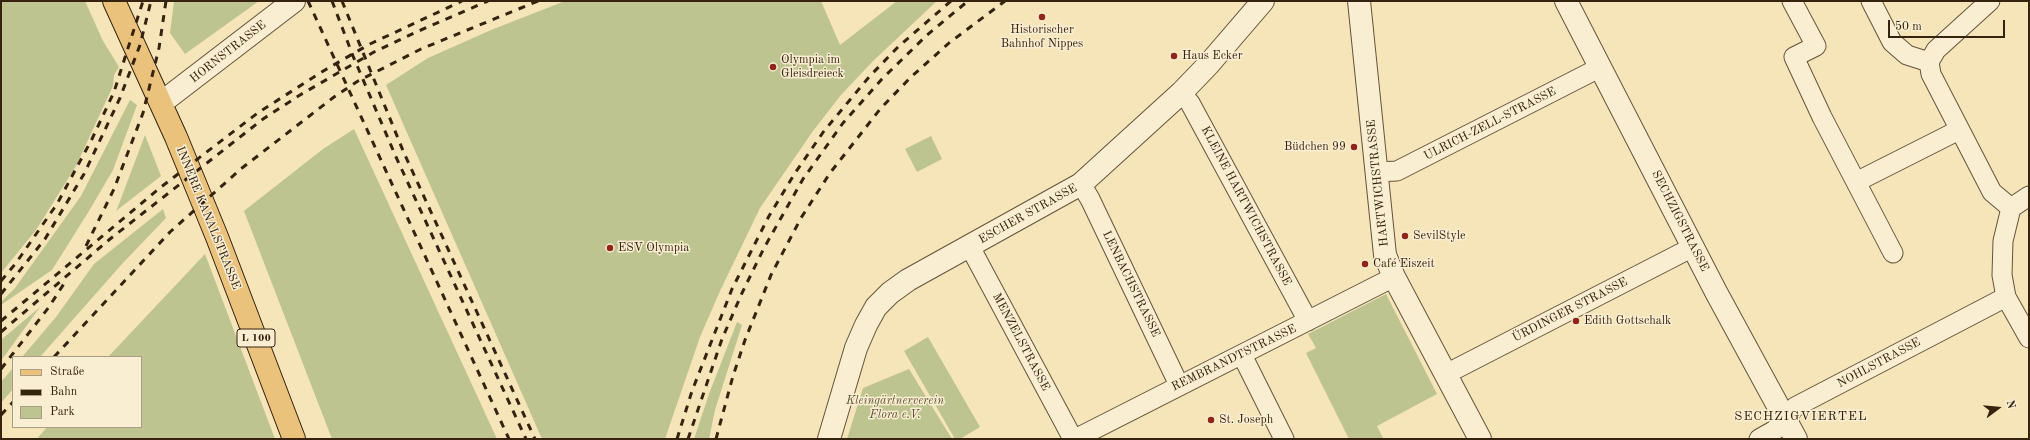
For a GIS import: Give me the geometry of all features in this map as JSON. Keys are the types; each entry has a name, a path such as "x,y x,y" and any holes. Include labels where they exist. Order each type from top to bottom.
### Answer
{"main road":[{"name":"INNERE KANALSTRASSE","path":"114,1 161,104 217,237 294,439"}],"street":[{"name":"HORNSTRASSE","path":"161,104 294,1"},
{"name":"ESCHER STRASSE","path":"829,439 856,348 876,307 890,292 908,280 1081,184 1181,93 1208,65 1263,1"},
{"name":"HARTWICHSTRASSE","path":"1359,1 1385,254 1394,277 1480,439"},
{"name":"SECHZIGSTRASSE","path":"1566,1 1693,247 1796,439"},
{"path":"1792,1 1816,46 1794,57 1822,117 1893,253"},
{"path":"1871,1 1892,42 1907,55 1929,62"},
{"path":"1990,1 1936,50 1929,62 1931,74 1992,192 2011,208"},
{"name":"ULRICH-ZELL-STRASSE","path":"1376,172 1396,171 1601,67"},
{"name":"KLEINE HARTWICHSTRASSE","path":"1181,93 1190,103 1308,321"},
{"path":"1856,182 1959,130"},
{"name":"LENBACHSTRASSE","path":"1081,184 1090,199 1179,385"},
{"path":"2029,196 2011,208 2003,240 2002,275 2006,297 2029,338"},
{"name":"MENZELSTRASSE","path":"969,246 1074,439"},
{"name":"ÜRDINGER STRASSE","path":"1446,374 1693,247"},
{"name":"REMBRANDTSTRASSE","path":"1074,439 1394,277"},
{"name":"NOHLSTRASSE","path":"1759,439 1775,430 1795,407 2006,297"},
{"path":"1242,355 1284,439"}],"green space":[{"path":"1,1 85,1 103,41 119,67 114,75 113,86 76,166 36,230 1,273"},
{"path":"174,1 259,1 185,54 170,33"},
{"name":"ESV Olympia","path":"565,1 821,1 840,45 897,1 937,1 873,61 841,95 813,131 760,208 720,291 700,337 665,439 542,439 386,85 428,58 491,30"},
{"path":"130,100 137,105 113,170 52,270 1,305 1,302 15,288 81,196"},
{"path":"354,129 497,439 332,439 244,211 323,149"},
{"path":"145,135 161,176 116,211 117,209"},
{"path":"931,136 942,159 917,172 905,149"},
{"path":"163,209 166,218 122,264 41,356 23,356 56,317 94,264"},
{"path":"205,254 275,439 37,439 46,428 142,428 142,356 109,356"},
{"path":"1386,294 1437,394 1377,426 1383,438 1349,439 1306,353 1316,348 1308,334"},
{"path":"40,307 6,354 1,360 1,340"},
{"path":"737,322 742,325 715,410 709,439 694,439 709,394"},
{"path":"928,337 980,427 960,439 955,439 904,351"},
{"path":"12,369 12,390 1,403 1,382"},
{"name":"Kleingärtnerverein Flora e.V.","path":"909,369 952,439 847,439 863,388"}],"railway":[{"path":"1,281 16,263 57,204 92,139 114,92 143,1"},
{"path":"1,294 45,239 84,174 120,98 140,45 151,1"},
{"path":"86,246 114,189 143,113 159,48 166,1"},
{"path":"308,1 509,439"},
{"path":"332,1 353,56 396,157 526,439"},
{"path":"342,1 404,153 535,439"},
{"path":"1,321 161,187 259,112 325,70 370,44 462,1"},
{"path":"1,332 110,239 263,119 300,95 374,52 488,1"},
{"path":"55,356 170,232 242,168 334,97 358,81 421,49 538,1"},
{"path":"677,439 692,391 732,289 769,216 795,173 824,131 869,77 898,47 951,1"},
{"path":"688,439 722,339 742,293 764,248 803,179 843,123 882,79 927,35 968,1"},
{"path":"716,439 733,376 745,340 771,275 801,218 830,173 881,108 911,77 949,43 1005,1"},
{"path":"1,369 49,307 67,279"},
{"path":"1,415 12,403"}],"place":[{"name":"Historischer Bahnhof Nippes","path":"1042,17"},
{"name":"Haus Ecker","path":"1174,56"},
{"name":"Olympia im Gleisdreieck","path":"773,67"},
{"name":"Büdchen 99","path":"1354,147"},
{"name":"SevilStyle","path":"1405,236"},
{"name":"ESV Olympia","path":"610,248"},
{"name":"Café Eiszeit","path":"1365,264"},
{"name":"Edith Gottschalk","path":"1576,321"},
{"name":"St. Joseph","path":"1211,420"}],"district":[{"name":"SECHZIGVIERTEL","path":"1801,417"}]}
